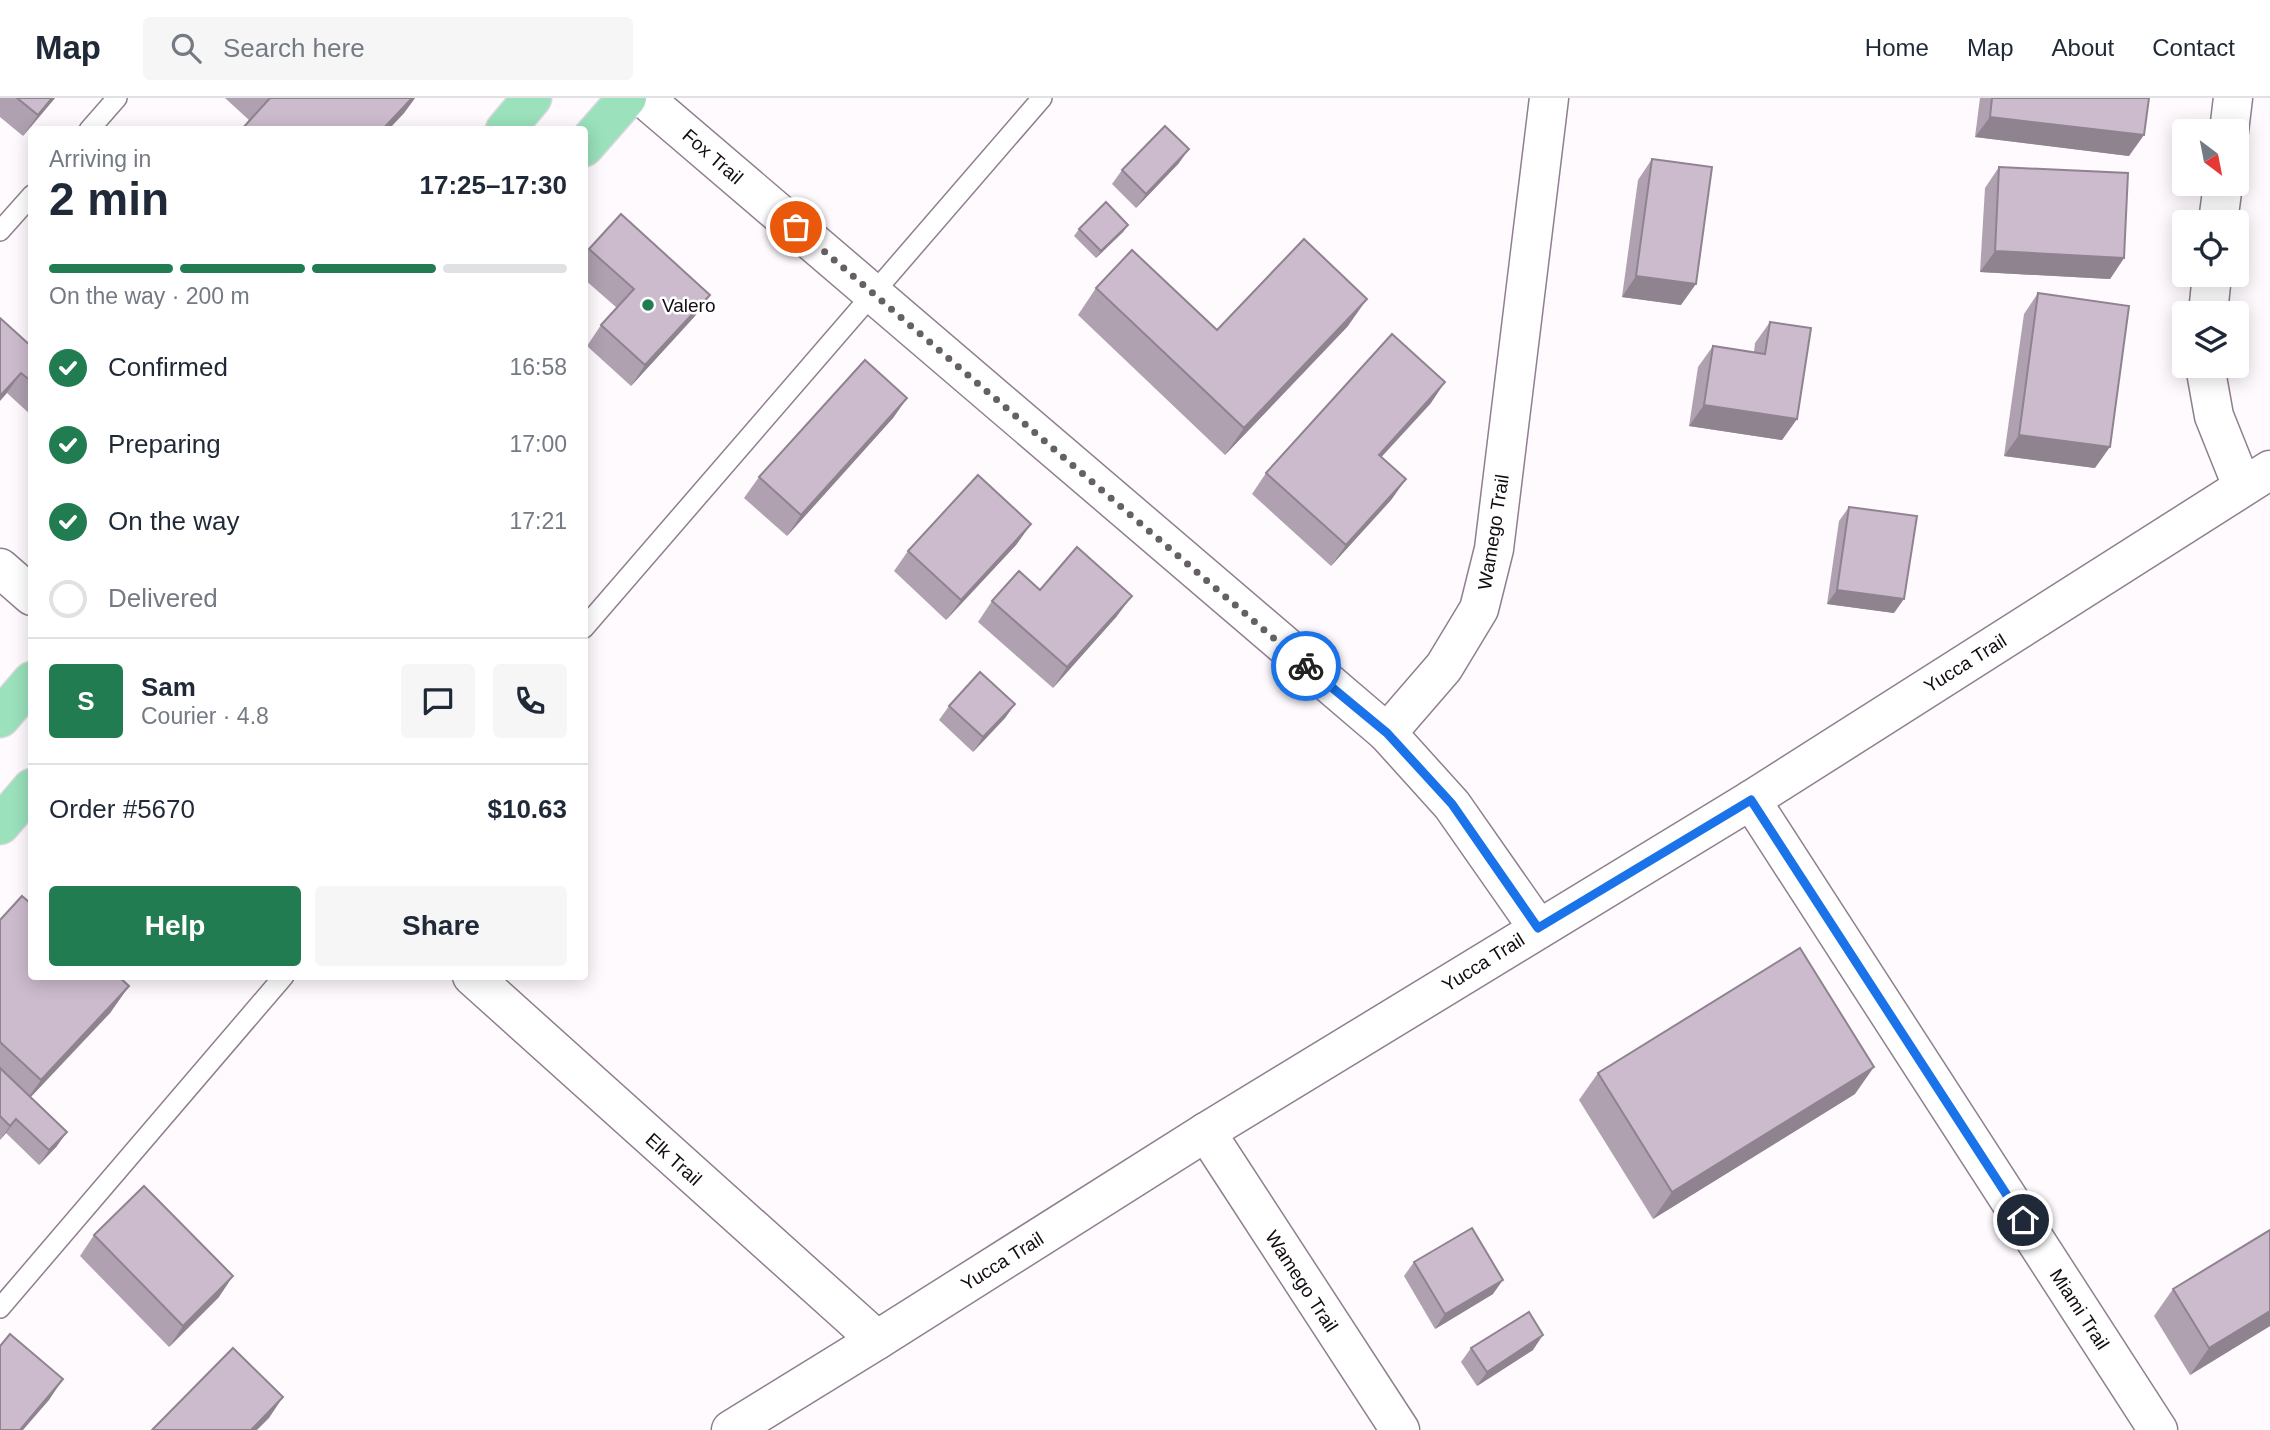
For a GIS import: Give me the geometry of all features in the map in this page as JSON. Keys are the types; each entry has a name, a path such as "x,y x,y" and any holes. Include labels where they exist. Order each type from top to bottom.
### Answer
{"main road":[{"path":"508,126 532,98"},
{"path":"588,142 627,98"},
{"path":"0,718 28,686"},
{"path":"0,825 28,793"}],"street":[{"name":"Fox Trail","path":"645,98 1387,733"},
{"name":"Wamego Trail","path":"1387,733 1444,667 1479,609 1494,549 1549,98"},
{"path":"2230,119 2233,98"},
{"path":"2206,378 2214,416 2256,478"},
{"name":"Yucca Trail","path":"731,1430 1206,1132 1751,800 2256,478"},
{"path":"0,568 28,592"},
{"path":"1387,733 1452,804 1538,928"},
{"name":"Miami Trail","path":"1751,800 2158,1430"},
{"name":"Elk Trail","path":"476,980 877,1340"},
{"name":"Wamego Trail","path":"1206,1132 1400,1430"}],"lane":[{"path":"92,126 117,98"},
{"path":"588,623 1042,98"},
{"path":"0,231 28,200"},
{"path":"0,1308 281,980"}],"building":[{"path":"17,98 52,98 38,115"},
{"path":"270,98 412,98 386,126 245,126"},
{"path":"1992,98 2149,98 2144,135 1990,117"},
{"path":"1165,126 1189,149 1146,194 1122,170"},
{"path":"1652,159 1712,167 1696,284 1636,276"},
{"path":"1999,167 2128,173 2124,258 1995,251"},
{"path":"1106,202 1128,225 1101,251 1079,229"},
{"path":"621,214 710,295 645,365 601,325 634,289 589,249"},
{"path":"1304,239 1367,299 1244,428 1096,288 1132,250 1217,330"},
{"path":"2038,293 2129,306 2110,447 2019,435"},
{"path":"0,318 28,343 28,379 21,373 0,396"},
{"path":"1770,322 1811,328 1797,419 1704,405 1713,346 1765,354"},
{"path":"1392,334 1445,382 1379,455 1406,479 1346,545 1266,473"},
{"path":"865,360 907,398 801,515 759,477"},
{"path":"978,475 1031,524 961,600 908,551"},
{"path":"1849,507 1917,516 1904,599 1837,590"},
{"path":"1077,547 1132,596 1067,667 992,601 1019,571 1040,590"},
{"path":"980,672 1015,704 983,737 949,706"},
{"path":"22,896 28,901 28,980 122,980 129,986 41,1080 0,1042 0,920"},
{"path":"1800,948 1874,1067 1672,1192 1598,1073"},
{"path":"0,1068 67,1132 49,1150 16,1119 10,1126 0,1116"},
{"path":"144,1186 233,1276 183,1326 94,1235"},
{"path":"1472,1228 1503,1280 1445,1314 1414,1262"},
{"path":"2270,1230 2270,1311 2209,1348 2173,1289"},
{"path":"1529,1312 1543,1335 1487,1372 1471,1348"},
{"path":"10,1334 63,1379 20,1430 0,1430 0,1346"},
{"path":"233,1348 283,1397 251,1430 152,1430"}],"way so far":[{"path":"796,227 1306,666"}],"place":[{"name":"Valero","path":"648,305"}],"route":[{"path":"1306,666 1387,733 1452,804 1538,928 1751,800 2023,1220"}]}
